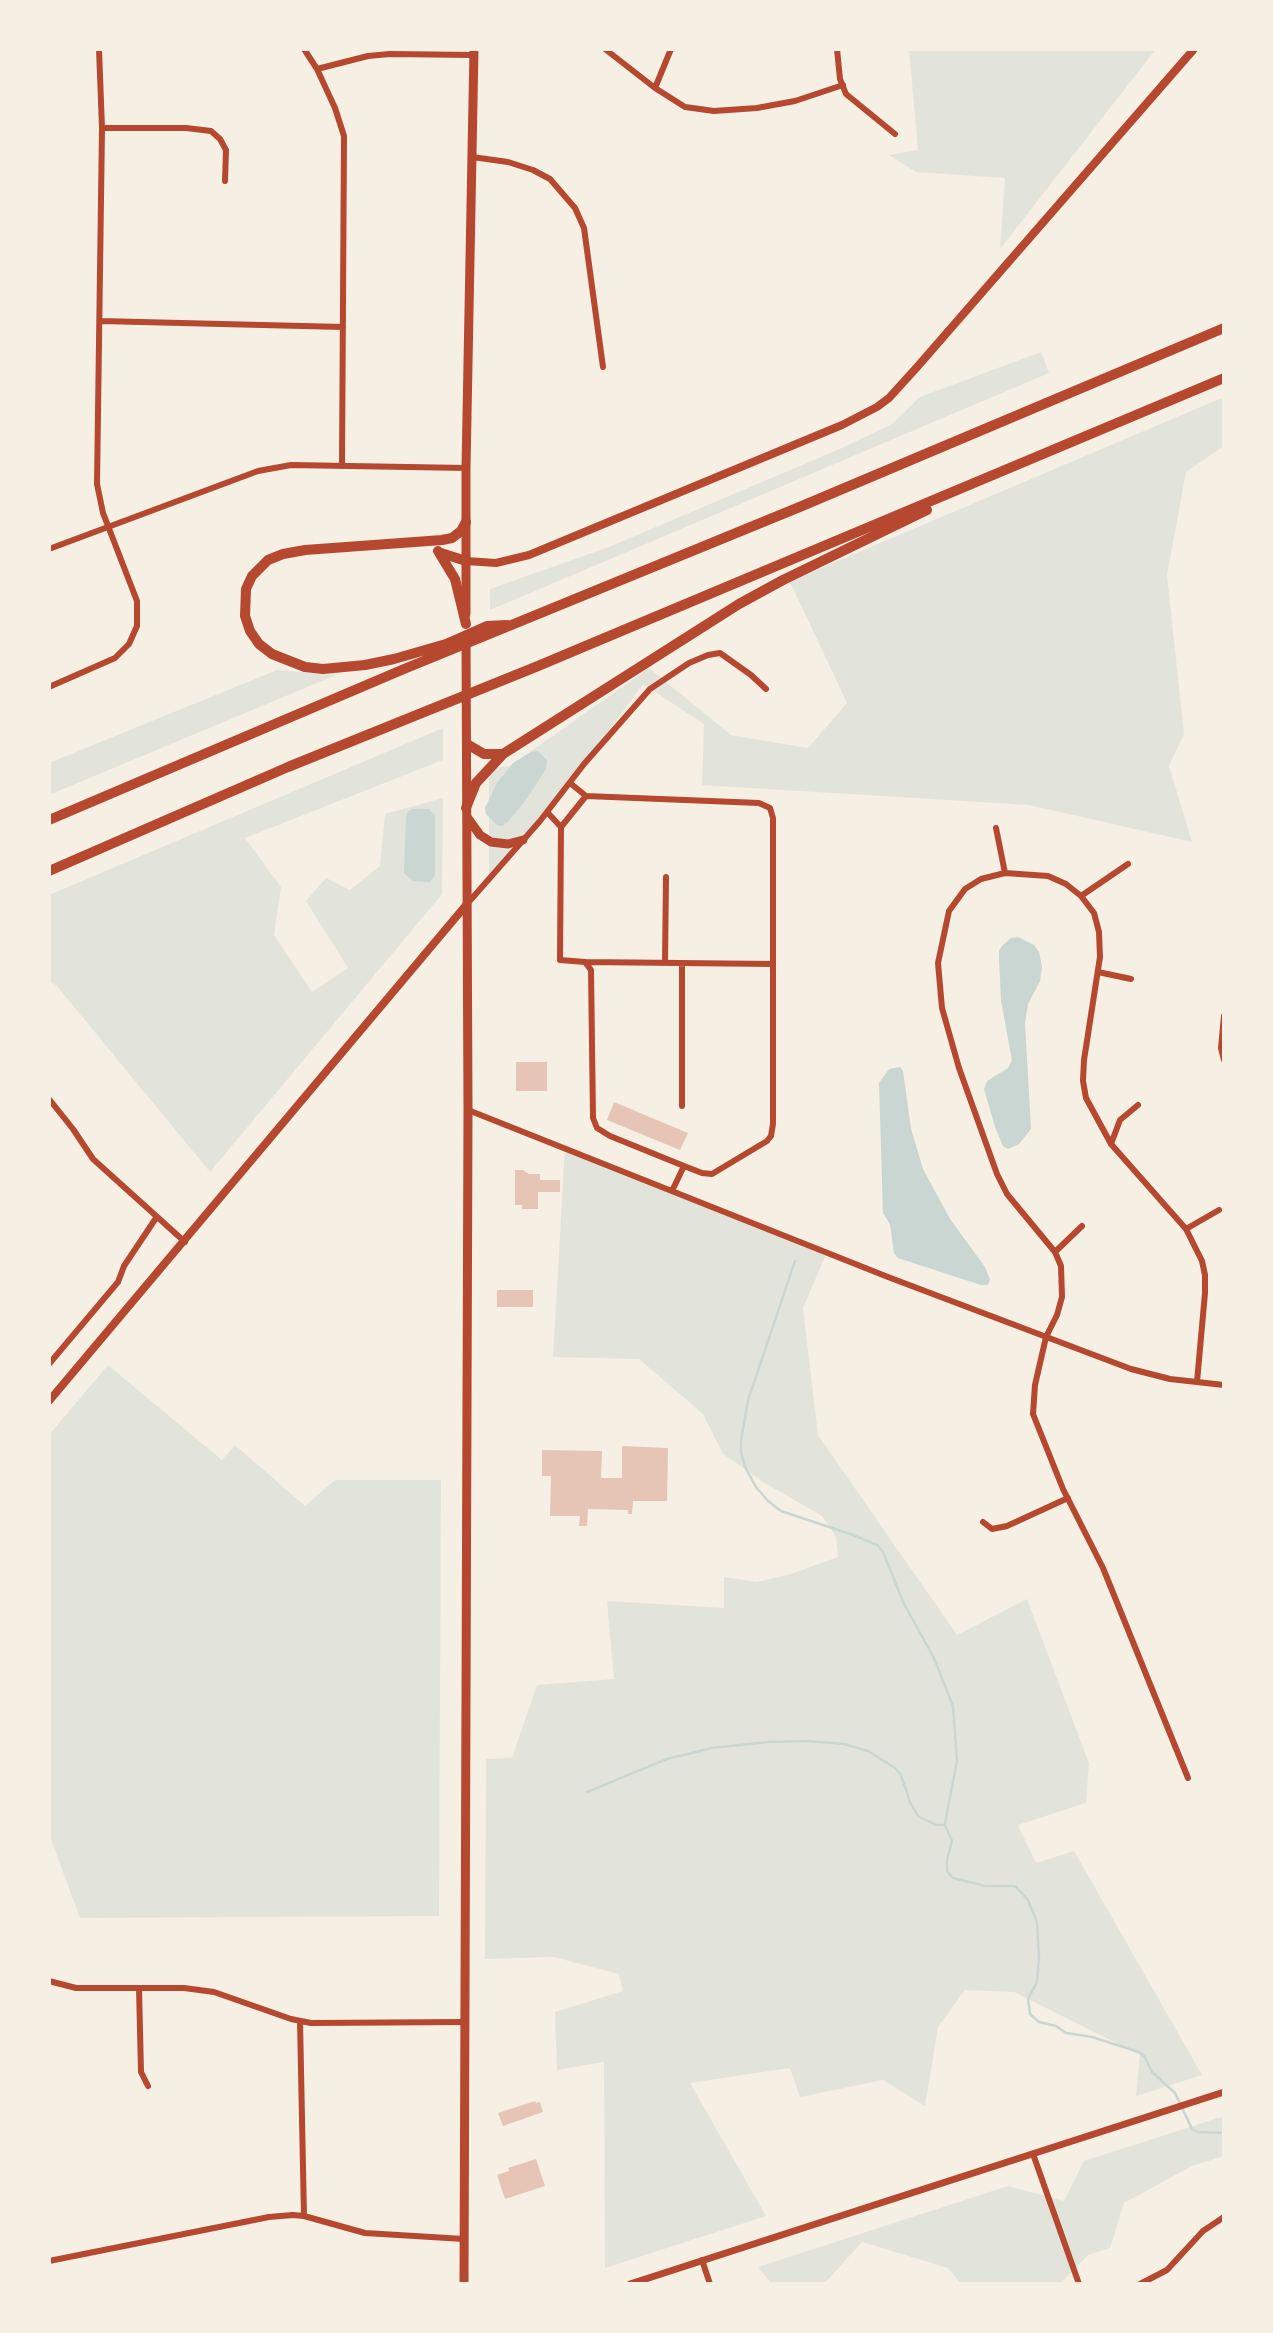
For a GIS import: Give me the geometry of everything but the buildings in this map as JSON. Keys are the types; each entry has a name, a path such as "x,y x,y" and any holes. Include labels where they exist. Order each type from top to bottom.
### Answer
{"highway":[{"path":"49,820 446,648 489,631 514,625 1224,328"},
{"path":"49,871 288,767 501,681 1224,378"},
{"path":"466,812 476,783 503,754 750,598 1019,464"},
{"path":"446,648 365,665 314,668 288,662 259,644 250,631 246,616 246,589 252,576 268,560 283,554 452,538 461,531 466,522"},
{"path":"415,543 466,561"},
{"path":"438,551 455,579 466,624"},
{"path":"467,744 484,754 503,754"}],"main road":[{"path":"466,561 496,563 529,555 842,425 883,402 918,366 1194,49"},
{"path":"464,2284 468,1110 466,468 474,52"},
{"path":"466,812 480,835 491,842 508,844 523,840"},
{"path":"49,1401 467,905"}],"street":[{"path":"49,687 115,658 129,644 137,626 137,601 108,526 97,484 102,128 99,49"},
{"path":"304,49 317,69 335,108 344,136 342,464"},
{"path":"605,49 655,88 685,107 714,110 757,108 795,101 843,85"},
{"path":"655,88 671,49"},
{"path":"837,49 846,94 895,135"},
{"path":"317,69 390,54 474,52"},
{"path":"102,128 186,128 211,131 220,139 226,150 225,181"},
{"path":"472,157 508,162 533,170 550,179 575,208 584,228 603,367"},
{"path":"100,320 343,327"},
{"path":"49,549 258,471 291,465 342,464 466,468"},
{"path":"467,905 650,689 689,663 708,655 726,655 766,689"},
{"path":"570,783 586,796 759,803 770,808 773,818 773,1124 771,1136 767,1141 712,1174 684,1166 610,1136 597,1128 593,1118 591,971 585,962"},
{"path":"586,796 561,827 560,960 773,964"},
{"path":"547,812 561,827"},
{"path":"996,828 1005,873"},
{"path":"1081,895 1128,864"},
{"path":"1188,1778 1103,1568 1068,1498 1033,1414 1035,1385 1046,1337 1058,1315 1062,1297 1061,1266 1055,1252 1007,1195 959,1068 942,1008 938,963 949,911 964,889 981,879 1005,873 1048,877 1066,884 1081,895 1094,913 1100,932 1098,972 1084,1060 1086,1098 1111,1144 1186,1229 1202,1261 1205,1275 1197,1382"},
{"path":"665,963 666,877"},
{"path":"682,963 682,1106"},
{"path":"1098,972 1132,979"},
{"path":"1224,1016 1221,1048 1224,1060"},
{"path":"49,1099 74,1129 93,1159 185,1242"},
{"path":"1111,1144 1120,1120 1138,1105"},
{"path":"468,1110 1131,1369 1224,1385"},
{"path":"672,1191 684,1166"},
{"path":"1186,1229 1219,1210"},
{"path":"49,1364 118,1282 124,1266 156,1218"},
{"path":"1055,1252 1082,1226"},
{"path":"983,1522 992,1529 1007,1526 1068,1498"},
{"path":"49,1981 76,1988 184,1988 214,1992 311,2023 464,2022"},
{"path":"139,1988 141,2072 148,2086"},
{"path":"300,2021 304,2216"},
{"path":"630,2284 1224,2092"},
{"path":"1033,2154 1079,2284"},
{"path":"49,2260 269,2217 304,2216 365,2232 464,2239"},
{"path":"1140,2284 1167,2270 1203,2231 1224,2217"},
{"path":"702,2260 710,2284"}],"shaded area":[{"path":"909,49 1156,49 1000,249 1005,178 916,172 889,155 918,150"},
{"path":"1041,352 1049,373 490,610 490,589 609,547 842,448 892,424 920,397"},
{"path":"1224,397 1224,446 1186,472 1167,575 1184,734 1169,766 1192,842 1029,805 702,785 704,724 643,684 584,765 489,880 489,769 510,766 649,668 731,735 808,748 847,703 791,584 786,583"},
{"path":"277,670 336,675 49,795 49,763"},
{"path":"443,728 443,760 245,838 281,887 274,935 312,992 348,968 306,901 326,878 350,890 380,866 385,814 443,798 442,894 210,1172 56,985 49,982 49,895"},
{"path":"538,751 547,760 546,769 508,822 502,826 497,825 486,814 485,808 497,783 513,763 531,752"},
{"path":"412,809 429,809 435,815 435,875 430,882 413,881 404,873 406,817"},
{"path":"1018,937 1034,945 1039,952 1042,967 1040,981 1028,1004 1025,1023 1031,1129 1019,1144 1008,1149 1003,1146 995,1127 984,1089 987,1081 1008,1068 1012,1061 1001,1000 999,950 1011,938"},
{"path":"900,1067 903,1071 911,1129 923,1169 950,1219 985,1267 990,1280 988,1285 898,1258 894,1253 890,1224 883,1213 879,1083 889,1069"},
{"path":"565,1148 828,1250 803,1308 818,1435 957,1635 1027,1599 1089,1763 1086,1803 1018,1825 1036,1863 1074,1851 1202,2075 1136,2096 1140,2055 1014,1992 965,1990 938,2027 925,2106 883,2080 800,2097 790,2068 690,2083 766,2216 605,2268 604,2062 557,2070 555,2012 623,1991 619,1974 554,1957 485,1959 486,1759 512,1758 537,1685 614,1679 607,1601 724,1608 724,1577 757,1582 791,1574 838,1557 836,1537 822,1516 765,1483 723,1454 703,1414 639,1359 553,1357"},
{"path":"108,1365 222,1460 235,1445 305,1506 335,1480 441,1480 439,1916 80,1918 49,1834 49,1435"},
{"path":"1224,2116 1224,2156 1192,2166 1124,2203 1110,2248 1088,2255 1060,2284 961,2284 948,2268 862,2242 824,2284 772,2284 758,2267 1008,2186 1064,2201 1084,2161"}],"waterway":[{"path":"795,1261 748,1400 741,1441 745,1467 756,1487 781,1511 853,1535 877,1545 883,1552 904,1604 934,1658 953,1706 957,1761 945,1825 952,1841 947,1871 953,1878 985,1886 1015,1886 1028,1900 1037,1922 1039,1958 1037,1982 1028,1999 1030,2014 1039,2022 1056,2026 1066,2033 1092,2037 1139,2052 1145,2057 1152,2072 1175,2093 1192,2129 1198,2132 1224,2133"},
{"path":"587,1792 667,1759 712,1748 768,1742 844,1744 868,1751 895,1768 901,1775 918,1816 936,1825 945,1825"}]}
